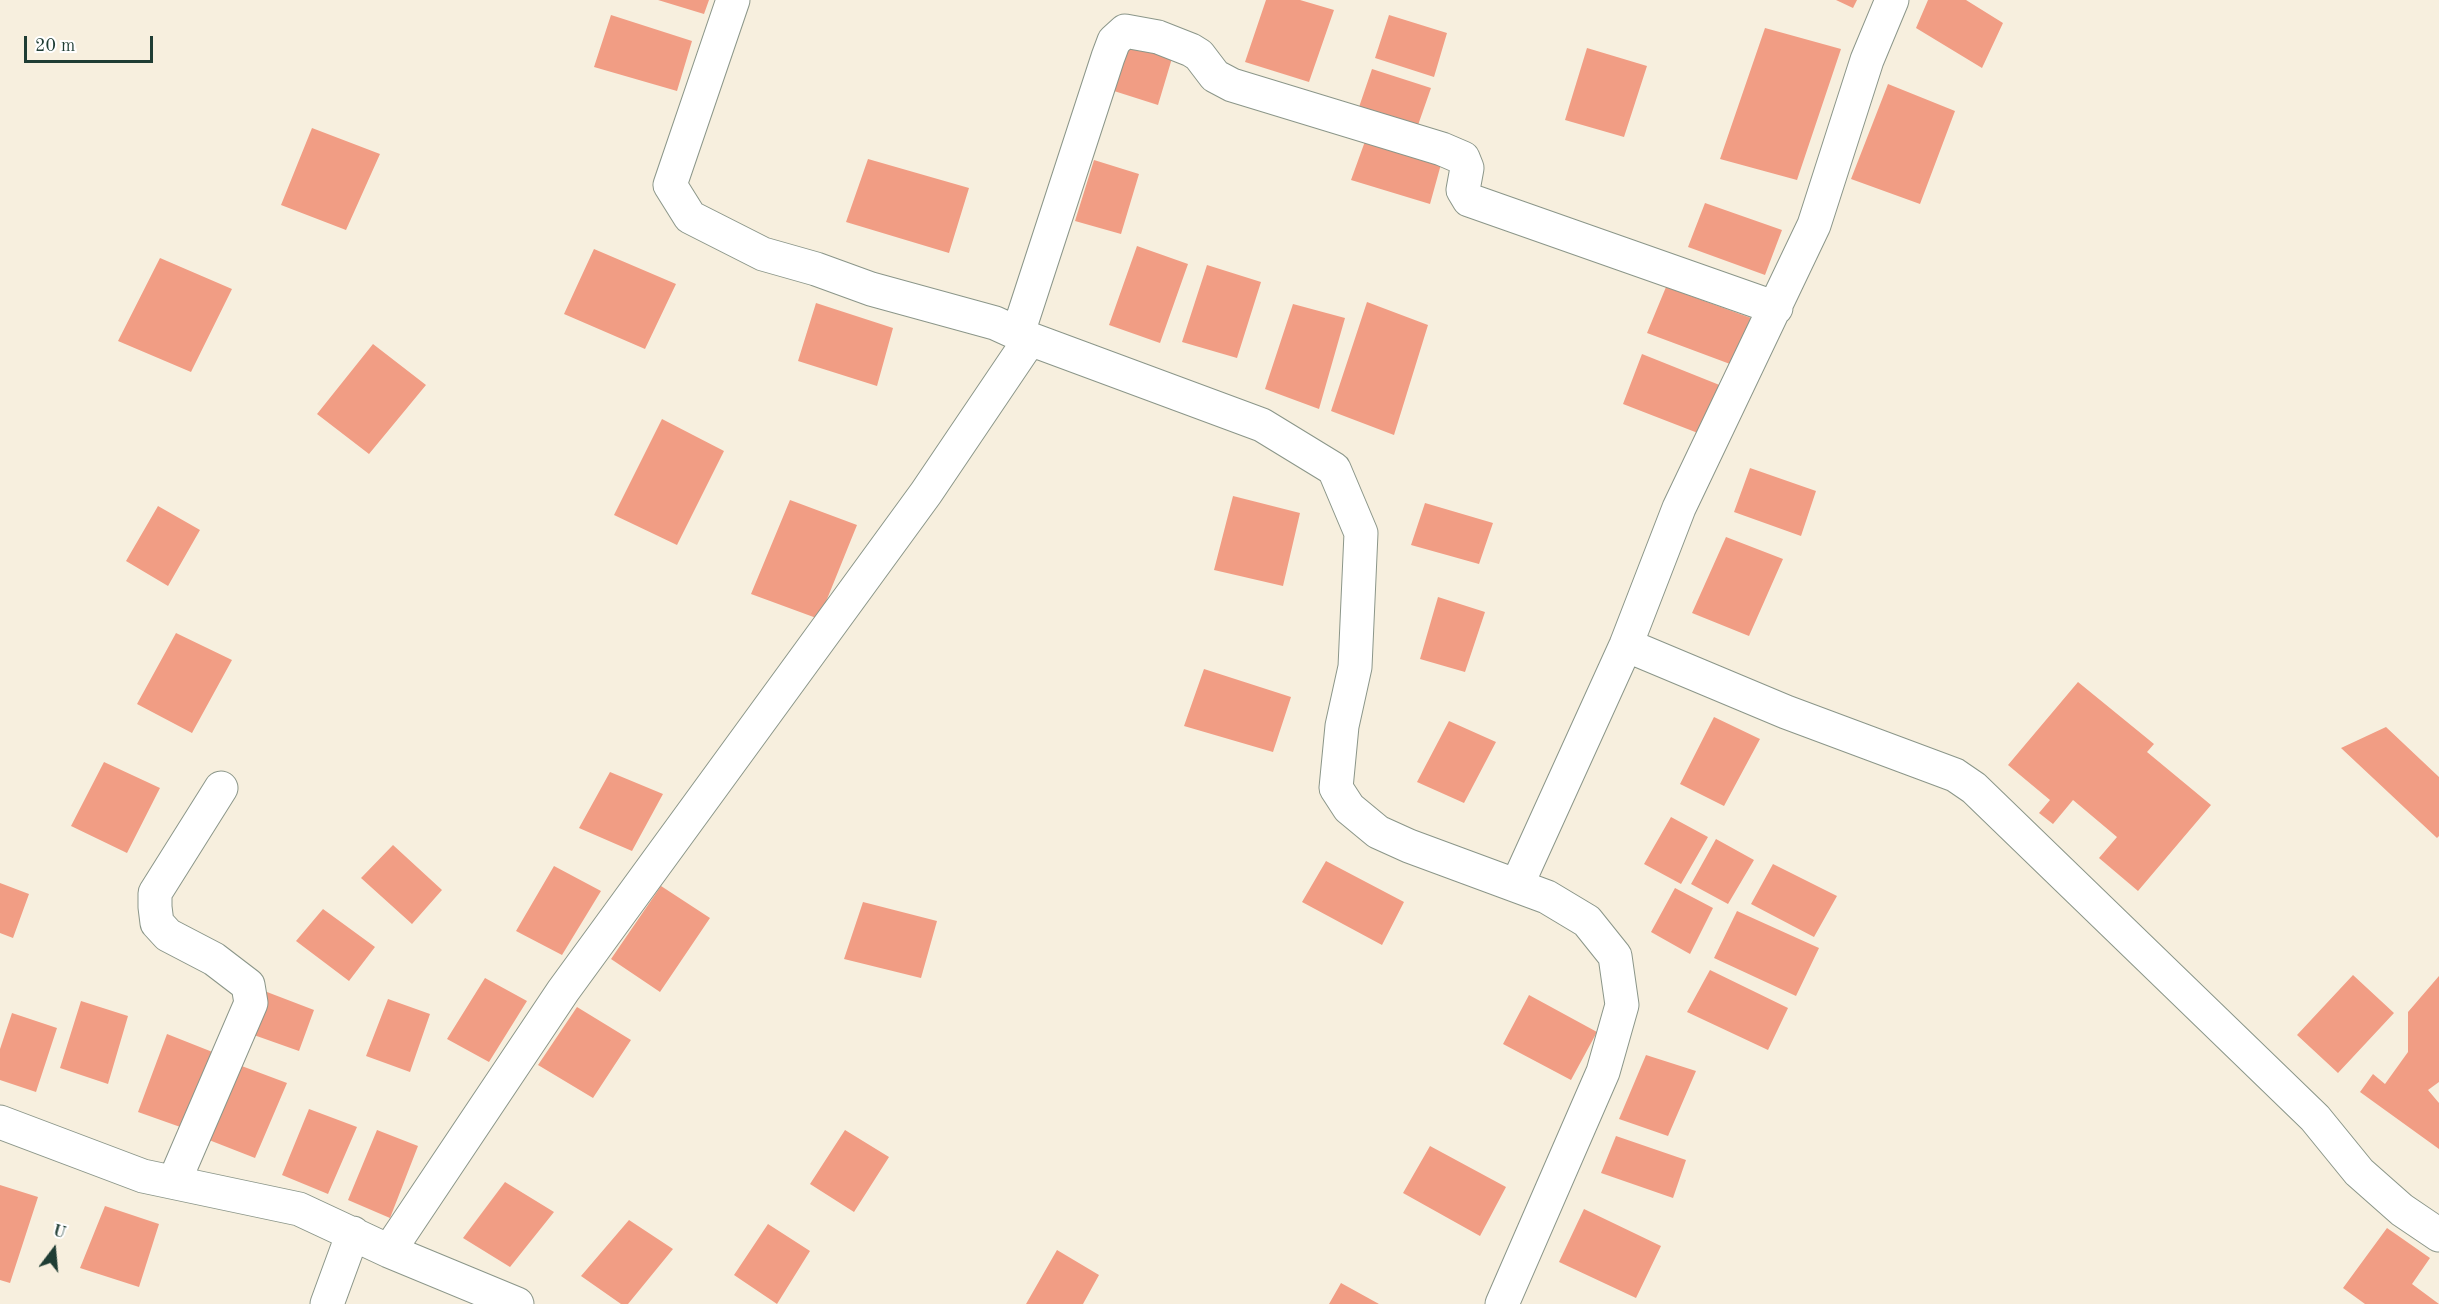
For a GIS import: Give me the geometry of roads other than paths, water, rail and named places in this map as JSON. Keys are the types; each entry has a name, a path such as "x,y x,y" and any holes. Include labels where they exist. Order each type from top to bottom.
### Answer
{"street":[{"path":"733,0 670,185 690,217 763,254 816,269 871,289 995,323 1024,336 1262,424 1334,469 1361,533 1355,667 1342,726 1336,788 1349,808 1378,832 1409,846 1548,897 1587,921 1615,956 1622,1005 1603,1072 1502,1304"},
{"path":"1517,885 1626,645 1679,508 1814,225 1867,60 1892,0"},
{"path":"389,1251 563,991 926,493 1024,336 1108,57 1114,41 1125,31 1158,37 1191,50 1199,55 1215,76 1232,85 1442,148 1463,158 1467,168 1463,190 1469,200 1776,308"},
{"path":"1626,645 1786,712 1955,775 1974,788 2315,1118 2359,1172 2402,1210 2439,1236"},
{"path":"174,1182 251,1003 249,985 214,959 168,935 158,923 154,907 155,893 221,788"},
{"path":"0,1122 143,1176 299,1209 389,1251 517,1304"},
{"path":"327,1304 353,1233"}]}
